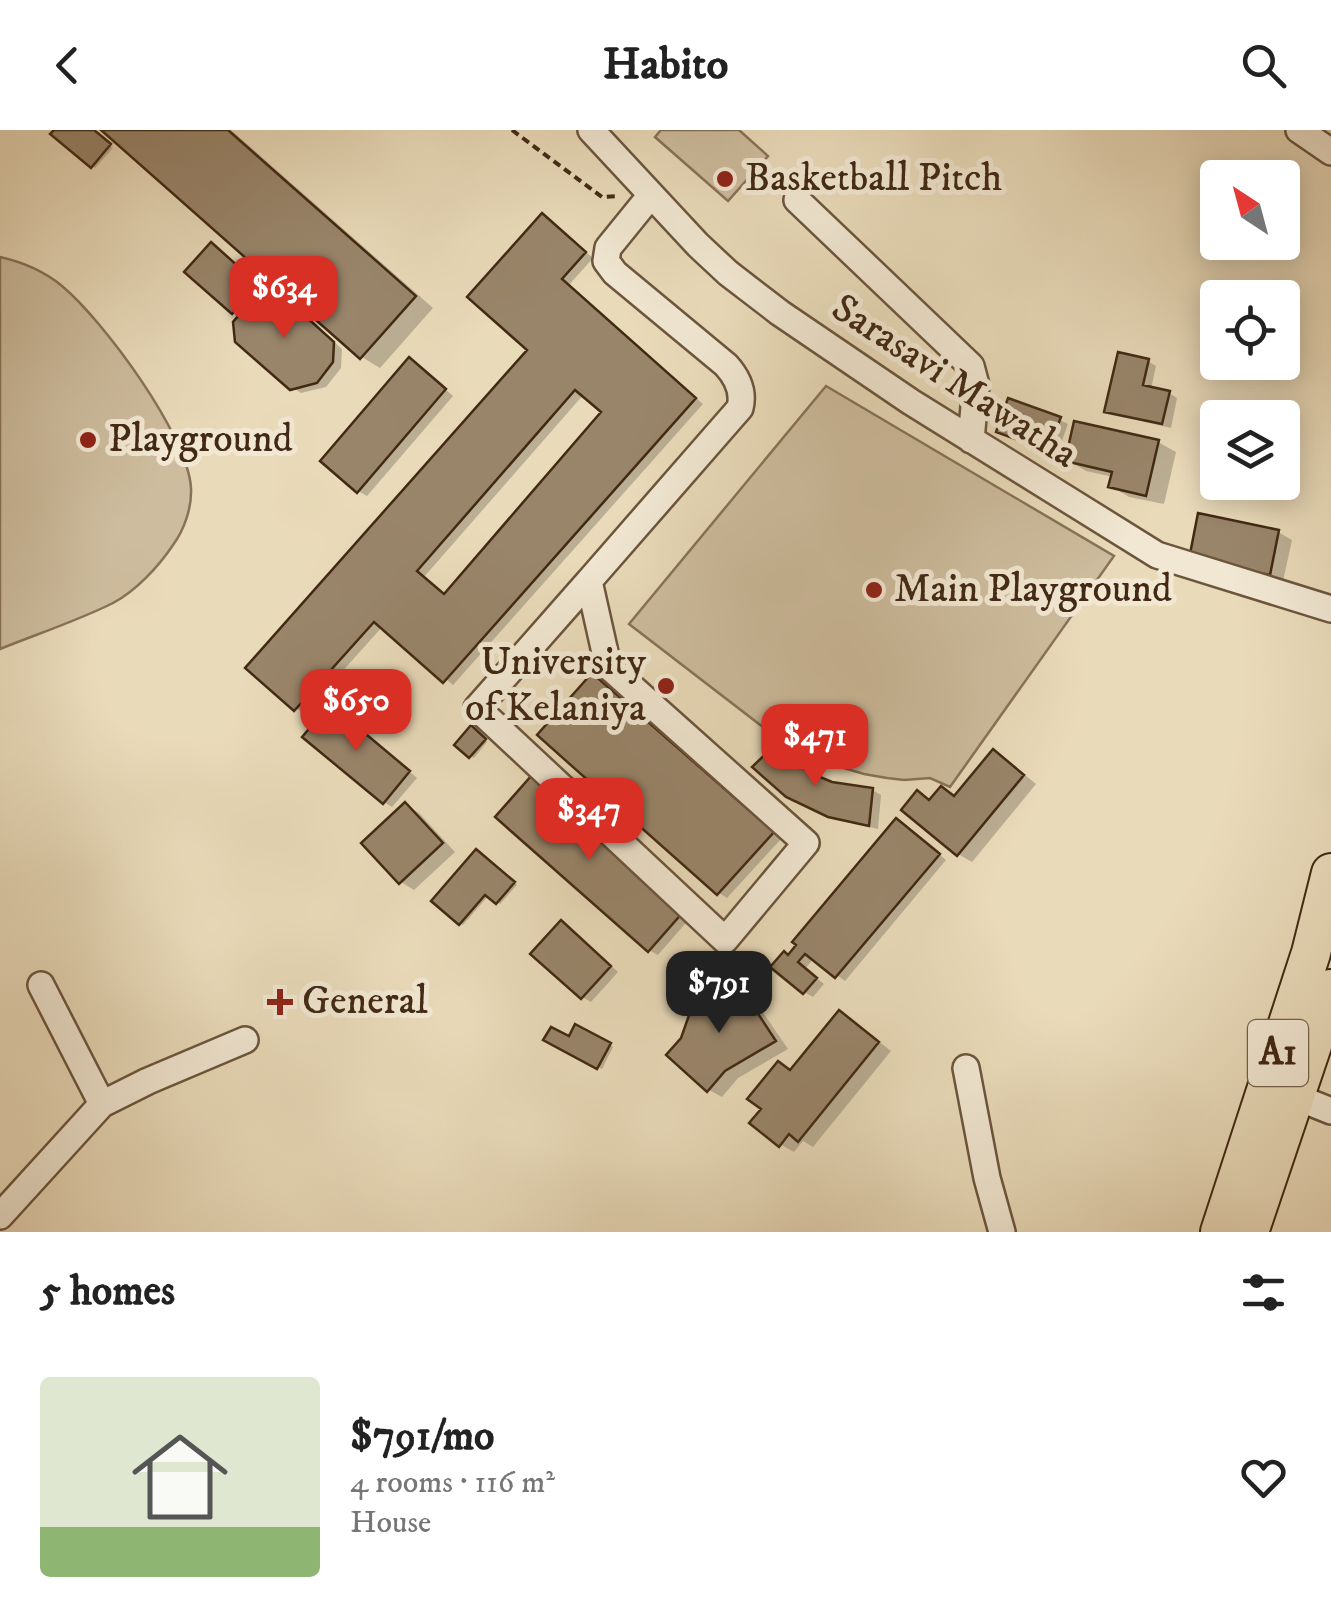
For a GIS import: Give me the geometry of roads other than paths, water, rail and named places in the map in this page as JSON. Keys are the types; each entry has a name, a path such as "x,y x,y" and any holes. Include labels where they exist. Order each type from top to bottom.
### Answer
{"highway":[{"name":"A1","path":"1220,1232 1311,953 1331,873"},
{"name":"A1","path":"1250,1232 1331,989"}],"street":[{"name":"Sarasavi Mawatha","path":"591,130 728,273 780,313 970,440 1157,555 1331,610"},
{"path":"1299,130 1331,152"},
{"path":"589,581 608,666 806,844 726,940 478,708 740,408 738,384 726,365 615,274 606,261 608,248 651,194"},
{"path":"797,200 971,366 976,385 970,440"},
{"path":"41,985 102,1104"},
{"path":"0,1216 102,1104 245,1040"},
{"path":"966,1068 987,1178 1002,1232"},
{"path":"1296,1098 1331,1112"}],"place":[{"name":"Basketball Pitch","path":"725,179"},
{"name":"Playground","path":"88,440"},
{"name":"Main Playground","path":"874,590"},
{"name":"University of Kelaniya","path":"666,686"},
{"name":"General","path":"280,1002"}]}
